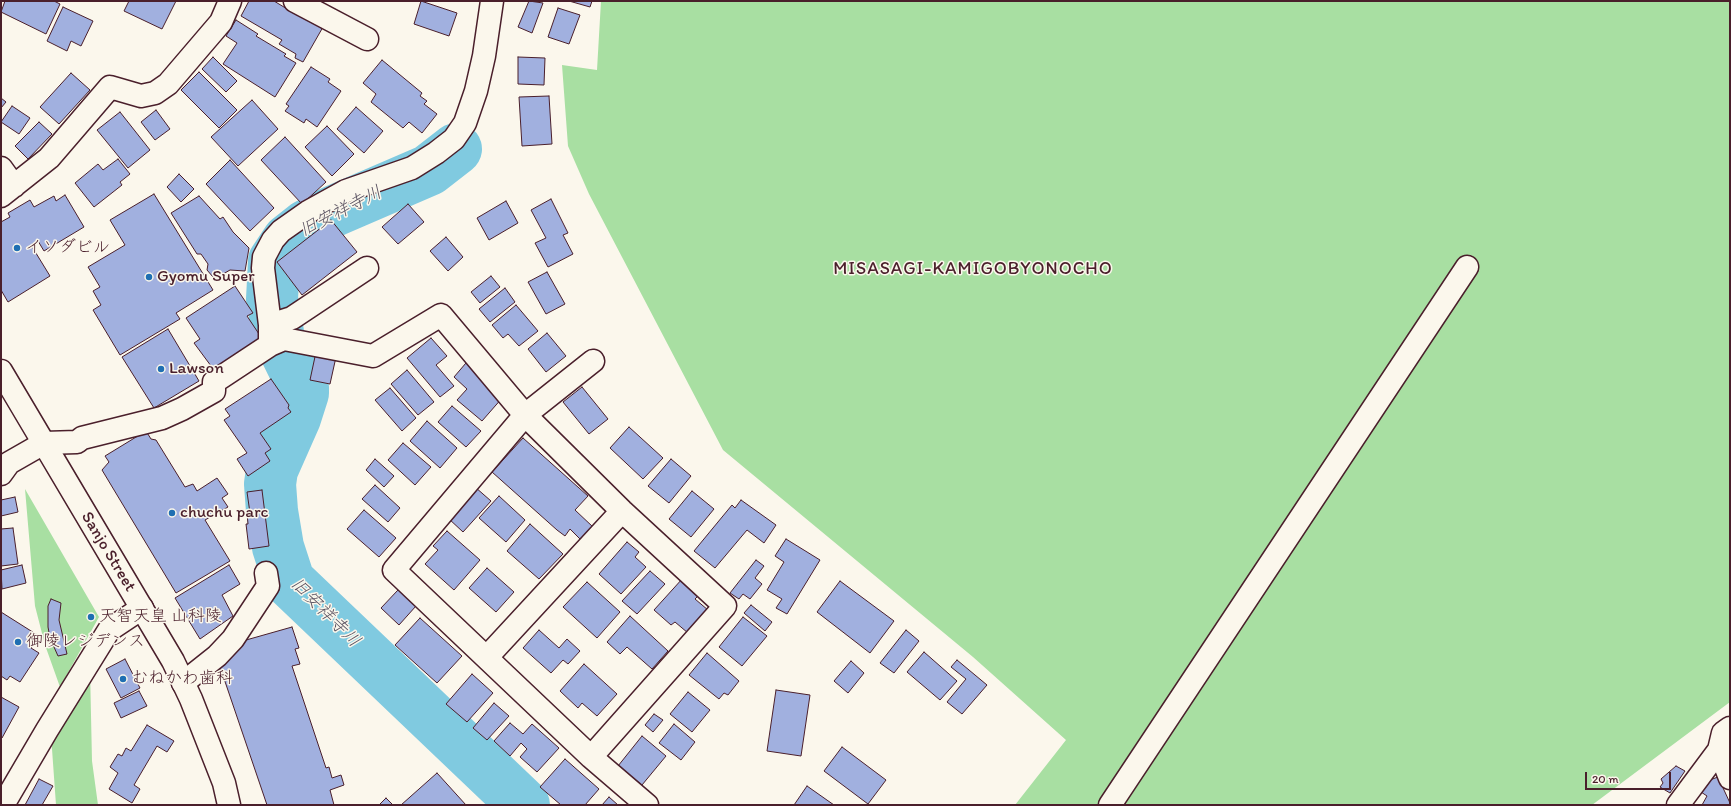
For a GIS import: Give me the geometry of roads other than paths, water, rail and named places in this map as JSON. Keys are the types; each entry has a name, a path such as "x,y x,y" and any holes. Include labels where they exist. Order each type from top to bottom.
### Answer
{"street":[{"path":"1,168 8,191 49,158 110,87 142,96 155,93 168,84 221,22 230,1"},
{"path":"294,1 367,39"},
{"path":"276,333 263,268 264,257 269,247 281,231 308,212 346,191 412,168 446,146 460,131 469,114 481,68 492,1"},
{"path":"1110,805 1466,267"},
{"path":"1,474 9,462 44,443 77,442 82,438 162,418 200,400 214,391 214,382 276,333 292,318 367,268"},
{"path":"276,333 373,356 441,314 525,414 622,511 725,606 591,757"},
{"path":"593,361 525,414 394,570 591,757 647,805"},
{"name":"Sanjo Street","path":"1,371 173,661 224,783 229,805"},
{"path":"487,657 622,511"},
{"path":"183,682 217,656 233,639 268,586 266,573"},
{"path":"3,805 46,730 109,630 142,608"},
{"path":"1678,805 1719,750 1723,733 1730,728"},
{"path":"1719,750 1730,775"}],"waterway":[{"name":"旧安祥寺川","path":"456,149 429,170 334,211 307,225 288,240 274,261 272,299 279,338 303,387 303,393 295,418 272,470 270,484 272,511 278,547 289,581 524,805"}],"place":[{"name":"イソダビル","path":"17,248"},
{"name":"Gyomu Super","path":"149,277"},
{"name":"Lawson","path":"161,369"},
{"name":"chuchu parc","path":"172,513"},
{"name":"天智天皇 山科陵","path":"91,617"},
{"name":"御陵レジデンス","path":"18,642"},
{"name":"むねかわ歯科","path":"123,679"}],"district":[{"name":"MISASAGI-KAMIGOBYONOCHO","path":"973,269"}]}
